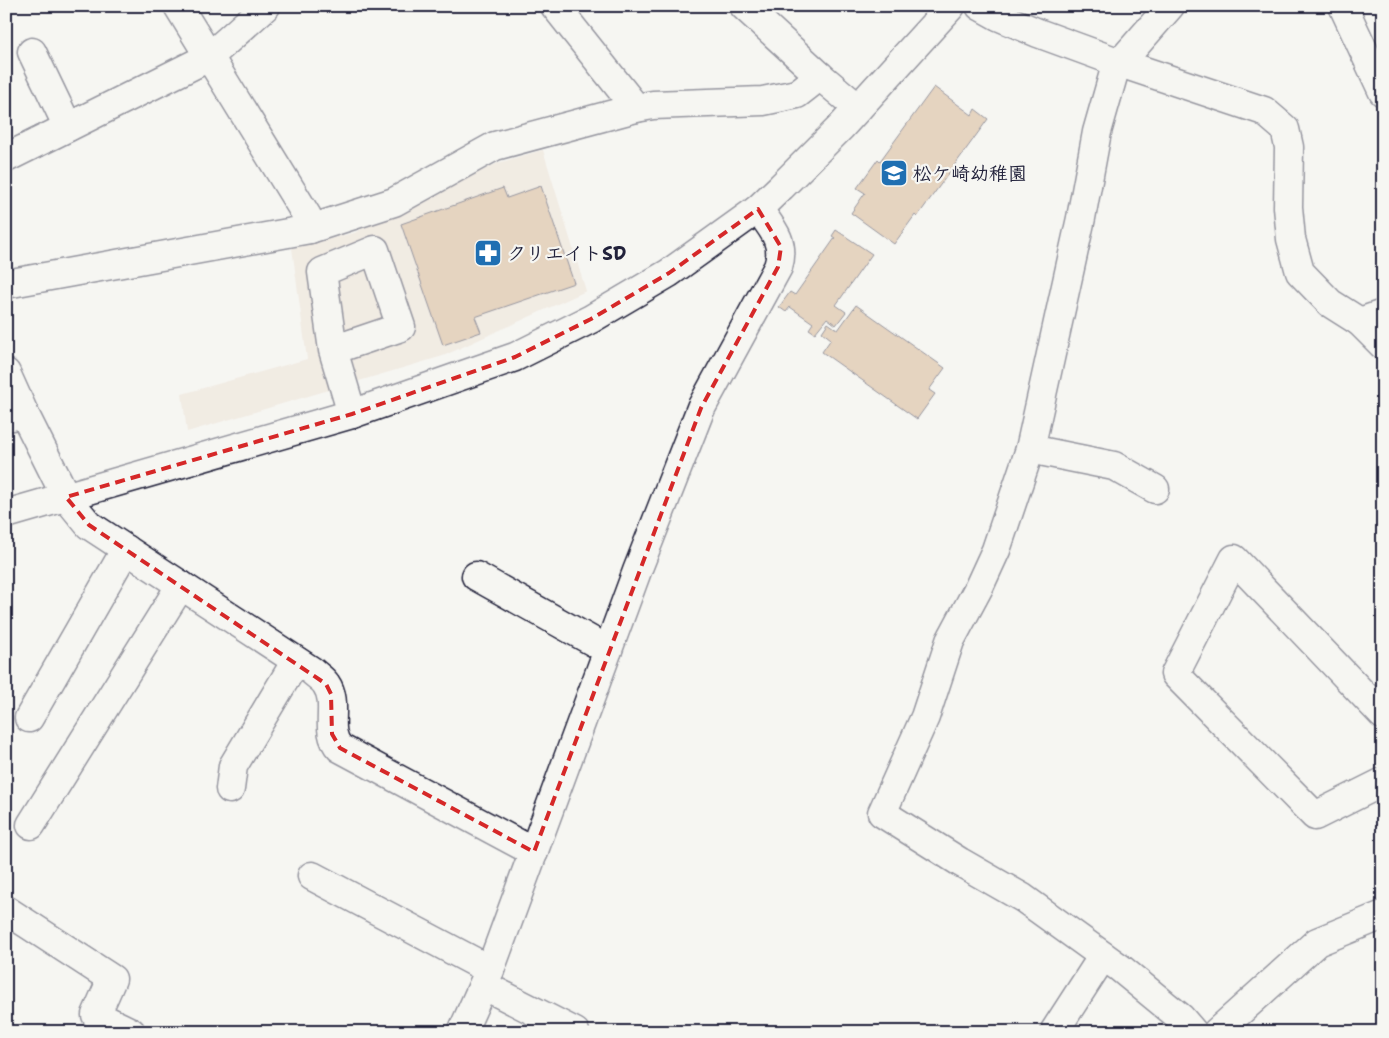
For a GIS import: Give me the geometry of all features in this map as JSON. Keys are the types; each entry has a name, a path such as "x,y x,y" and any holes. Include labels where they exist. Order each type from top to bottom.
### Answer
{"street":[{"path":"178,6 306,216 310,229"},
{"path":"6,158 210,57 266,6"},
{"path":"555,6 636,108"},
{"path":"744,6 858,108"},
{"path":"980,6 1038,33 1264,111 1284,129 1289,147 1288,207 1291,240 1300,272 1330,303 1372,318 1383,344"},
{"path":"1170,6 1118,62 1097,132 1081,218 1030,449 996,550 979,587 950,641 925,717 882,813 960,862 1023,898 1103,956 1181,1018 1193,1032"},
{"path":"1343,6 1383,92"},
{"path":"6,514 352,414 515,357 591,319 669,273 758,209 781,188 858,108 941,10"},
{"path":"32,52 68,127"},
{"path":"6,284 310,229 394,202 495,146 653,105 763,101 796,94 820,76"},
{"path":"462,1032 486,977 534,852 608,650 701,408 782,257 781,247 775,232 758,209"},
{"path":"334,350 352,414"},
{"path":"6,373 15,415 66,497 89,525 312,671 326,684 330,694 332,734 334,742 340,748 534,852"},
{"path":"1030,449 1114,466 1155,489"},
{"path":"29,718 126,549"},
{"path":"1383,715 1234,559 1176,674 1315,816 1383,782"},
{"path":"476,576 608,650"},
{"path":"31,825 181,585"},
{"path":"230,789 233,766 296,660"},
{"path":"312,876 486,977 575,1032"},
{"path":"6,910 112,979 96,1016 131,1032"},
{"path":"1217,1032 1317,942 1383,916"},
{"path":"1054,1032 1103,956"}],"highlighted area":[{"path":"758,209 781,247 778,267 701,408 534,852 340,748 332,734 331,694 326,684 89,525 66,497 352,414 515,357 591,319 669,273"}],"shaded area":[{"path":"543,150 586,291 443,356 187,432 182,394 307,359 292,248 354,233 498,163"}],"building":[{"path":"934,87 972,115 975,109 988,119 917,217 915,215 894,244 851,213 865,193 857,188 878,159 880,161"},
{"name":"クリエイトSD","path":"541,186 574,283 475,317 481,332 443,345 401,224 503,188 507,198"},
{"path":"836,230 872,254 836,305 846,312 836,325 827,318 815,333 809,329 813,323 790,307 786,312 779,307 790,292 795,295 835,238 832,236"},
{"path":"856,305 945,368 929,390 935,394 917,419 822,352 831,339 822,332 828,323 838,330"}],"place":[{"name":"松ケ崎幼稚園","path":"894,173"},
{"name":"クリエイトSD","path":"488,253"}]}
